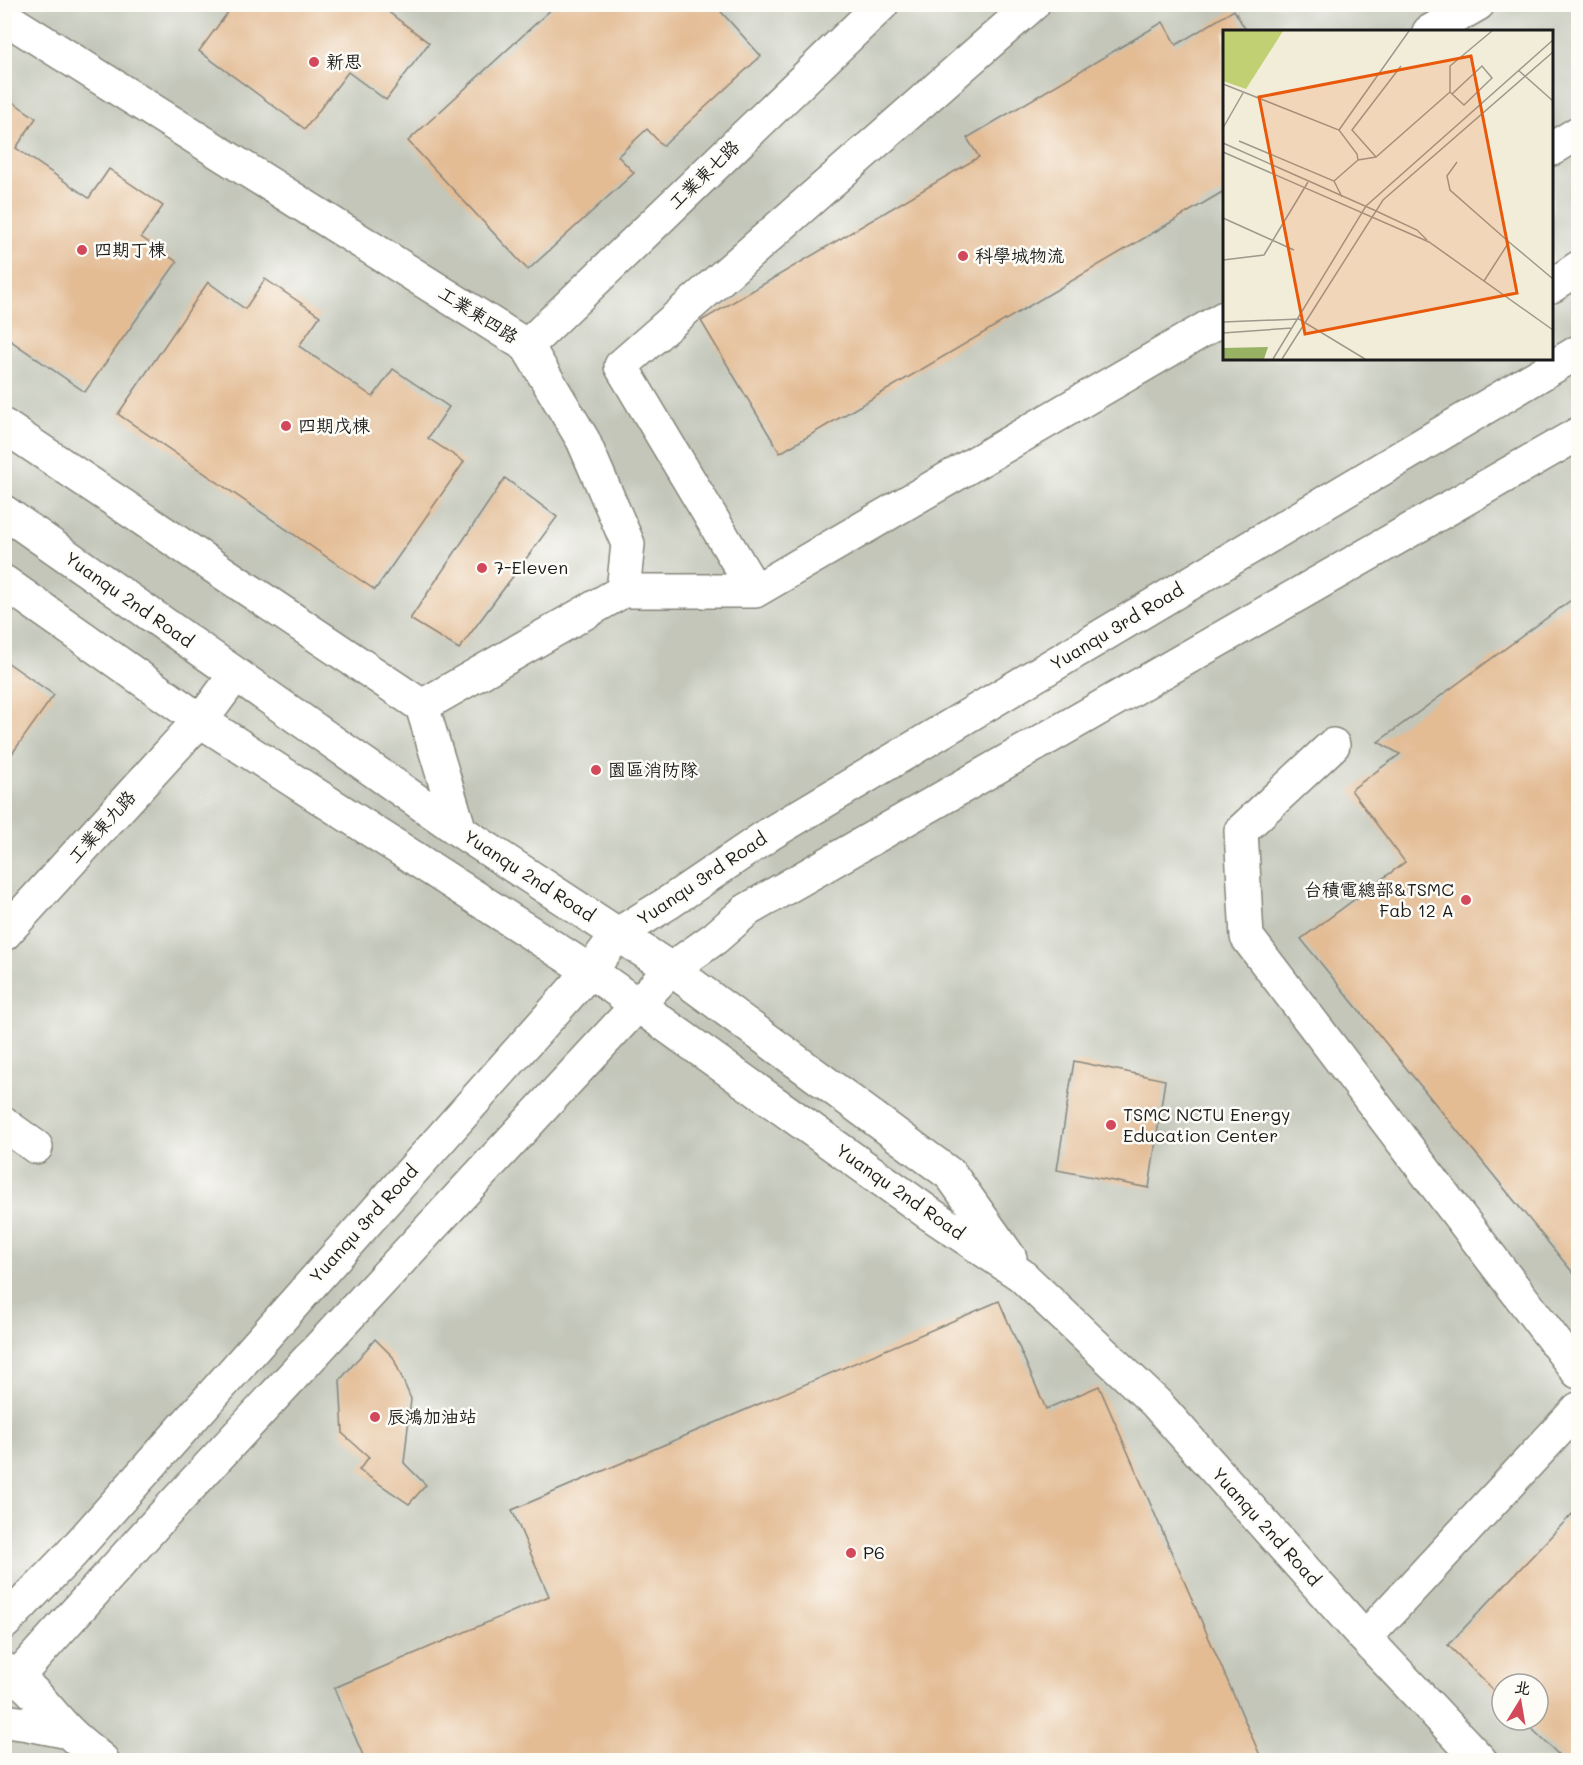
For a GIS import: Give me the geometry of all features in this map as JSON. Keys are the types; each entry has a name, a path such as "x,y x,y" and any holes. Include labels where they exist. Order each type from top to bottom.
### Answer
{"street":[{"name":"工業東七路","path":"526,346 882,4"},
{"path":"755,591 621,366 1033,4"},
{"path":"1432,30 1478,4"},
{"name":"工業東四路","path":"4,17 526,346 583,440 628,544 623,591"},
{"path":"1553,148 1578,133"},
{"path":"1553,285 1578,268"},
{"path":"422,706 623,591 755,591 1223,319"},
{"name":"Yuanqu 3rd Road","path":"4,1623 71,1554 590,971 618,934 771,833 1578,352"},
{"path":"4,426 422,706 460,831"},
{"path":"102,1761 69,1732 42,1700 8,1679 671,969 715,938 747,910 1578,434"},
{"name":"Yuanqu 2nd Road","path":"4,512 460,831 671,969 951,1175 1021,1275"},
{"name":"Yuanqu 2nd Road","path":"4,582 201,721 590,971 930,1214 1021,1275 1156,1403 1365,1638 1480,1761"},
{"name":"工業東九路","path":"4,934 201,721 235,675"},
{"path":"1333,745 1241,831 1247,937 1578,1372"},
{"path":"4,1124 36,1147"},
{"path":"1365,1638 1578,1410"},
{"path":"4,1721 69,1732"}],"shaded area":[{"path":"5,5 1578,5 1578,1760 5,1760"}],"building":[{"name":"新思","path":"234,4 378,4 429,43 386,100 348,72 305,129 199,51"},
{"path":"557,4 714,4 761,56 663,146 647,129 618,156 634,173 528,270 408,141"},
{"name":"科學城物流","path":"1234,10 1246,30 1223,30 1223,192 780,453 701,321 979,157 967,138 1163,22 1176,45"},
{"name":"四期丁棟","path":"4,96 36,118 16,148 89,198 109,169 163,206 141,237 177,262 85,392 4,336"},
{"name":"四期戊棟","path":"265,279 320,316 299,346 373,397 393,369 449,407 428,438 464,462 375,590 118,414 208,282 245,309"},
{"name":"7-Eleven","path":"505,478 557,517 459,649 410,619"},
{"name":"台積電總部&TSMC Fab 12 A","path":"1578,595 1578,1279 1301,939 1405,862 1351,790 1400,754 1378,742"},
{"path":"4,660 54,695 4,765"},
{"name":"TSMC NCTU Energy Education Center","path":"1074,1061 1165,1080 1149,1188 1057,1170"},
{"name":"P6","path":"999,1301 1046,1409 1099,1386 1262,1760 365,1760 334,1688 549,1596 512,1510"},
{"name":"辰鴻加油站","path":"375,1339 393,1357 411,1399 404,1463 426,1485 409,1504 359,1470 369,1457 343,1434 340,1380"},
{"path":"1572,1514 1578,1521 1578,1760 1564,1760 1535,1732 1550,1732 1550,1672 1490,1672 1490,1687 1448,1645"}],"place":[{"name":"新思","path":"314,62"},
{"name":"四期丁棟","path":"82,250"},
{"name":"科學城物流","path":"963,256"},
{"name":"四期戊棟","path":"286,426"},
{"name":"7-Eleven","path":"482,568"},
{"name":"園區消防隊","path":"596,770"},
{"name":"台積電總部&TSMC Fab 12 A","path":"1466,900"},
{"name":"TSMC NCTU Energy Education Center","path":"1111,1125"},
{"name":"辰鴻加油站","path":"375,1417"},
{"name":"P6","path":"851,1553"}]}
